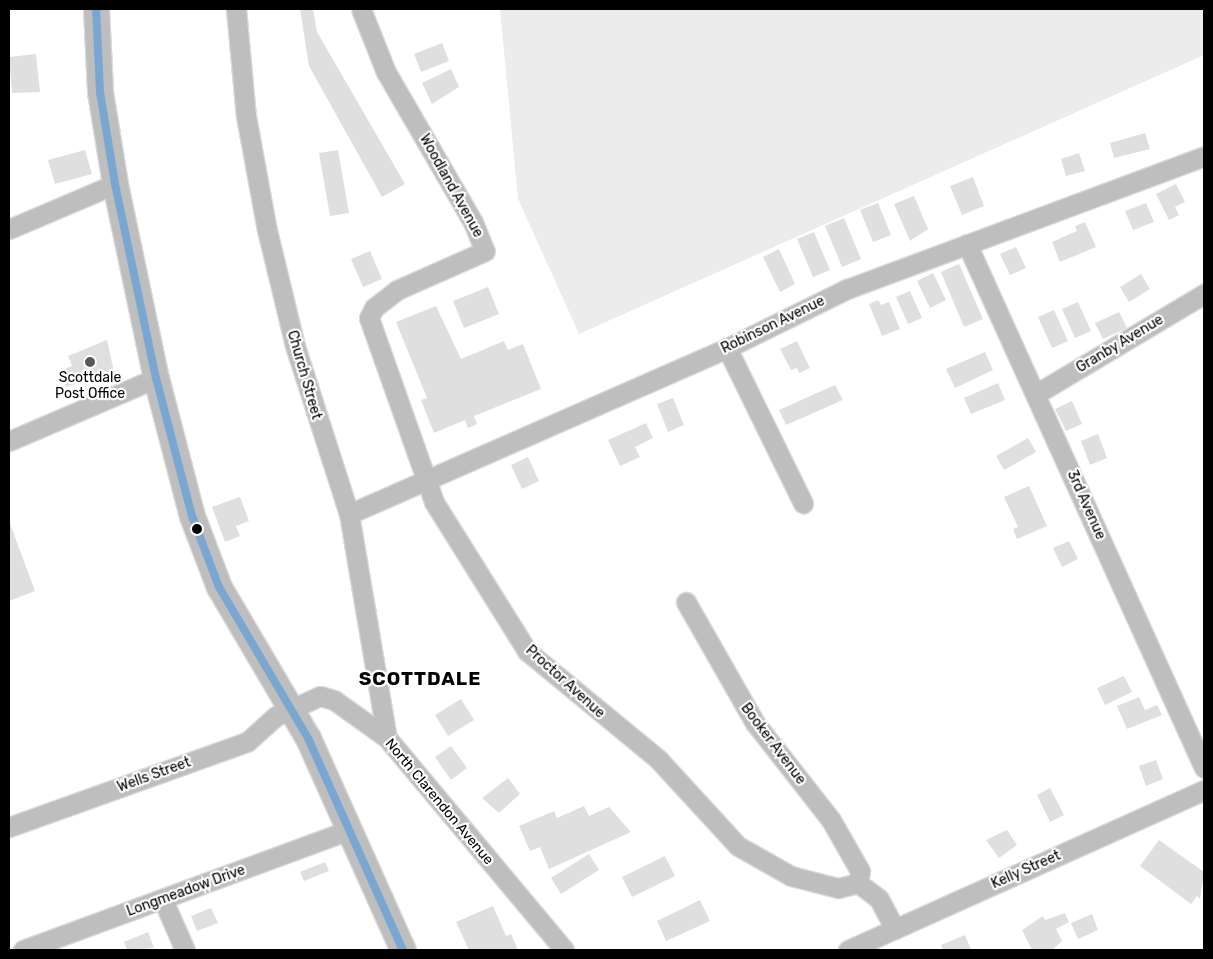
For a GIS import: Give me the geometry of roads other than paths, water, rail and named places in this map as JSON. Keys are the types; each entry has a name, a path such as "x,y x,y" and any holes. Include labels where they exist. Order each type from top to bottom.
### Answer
{"main road":[{"path":"96,9 100,92 115,184 156,378 207,558 232,612 291,707 403,950"}],"street":[{"name":"Church Street","path":"236,9 246,116 267,230 295,346 349,514 387,738"},
{"name":"Woodland Avenue","path":"361,9 386,72 473,222 485,251 397,290 374,308"},
{"name":"Robinson Avenue","path":"349,514 727,348 846,289 1204,156"},
{"path":"9,229 115,184"},
{"name":"3rd Avenue","path":"966,244 1036,394 1204,768"},
{"name":"Granby Avenue","path":"1036,394 1204,294"},
{"name":"Proctor Avenue","path":"374,308 369,318 425,482 527,651 658,759 738,846 791,876 838,888 858,883"},
{"path":"727,348 803,503"},
{"path":"9,441 156,378"},
{"name":"Booker Avenue","path":"686,602 755,723 831,820 860,871 858,883"},
{"name":"North Clarendon Avenue","path":"291,707 320,696 334,700 387,738 564,950"},
{"name":"Wells Street","path":"9,827 247,742 291,707"},
{"name":"Kelly Street","path":"848,950 1204,790"},
{"name":"Longmeadow Drive","path":"23,950 349,830"},
{"path":"858,883 880,899 895,929"},
{"path":"163,900 185,950"}],"place":[{"name":"Scottdale Post Office","path":"90,362"}],"district":[{"name":"SCOTTDALE","path":"420,679"}]}
